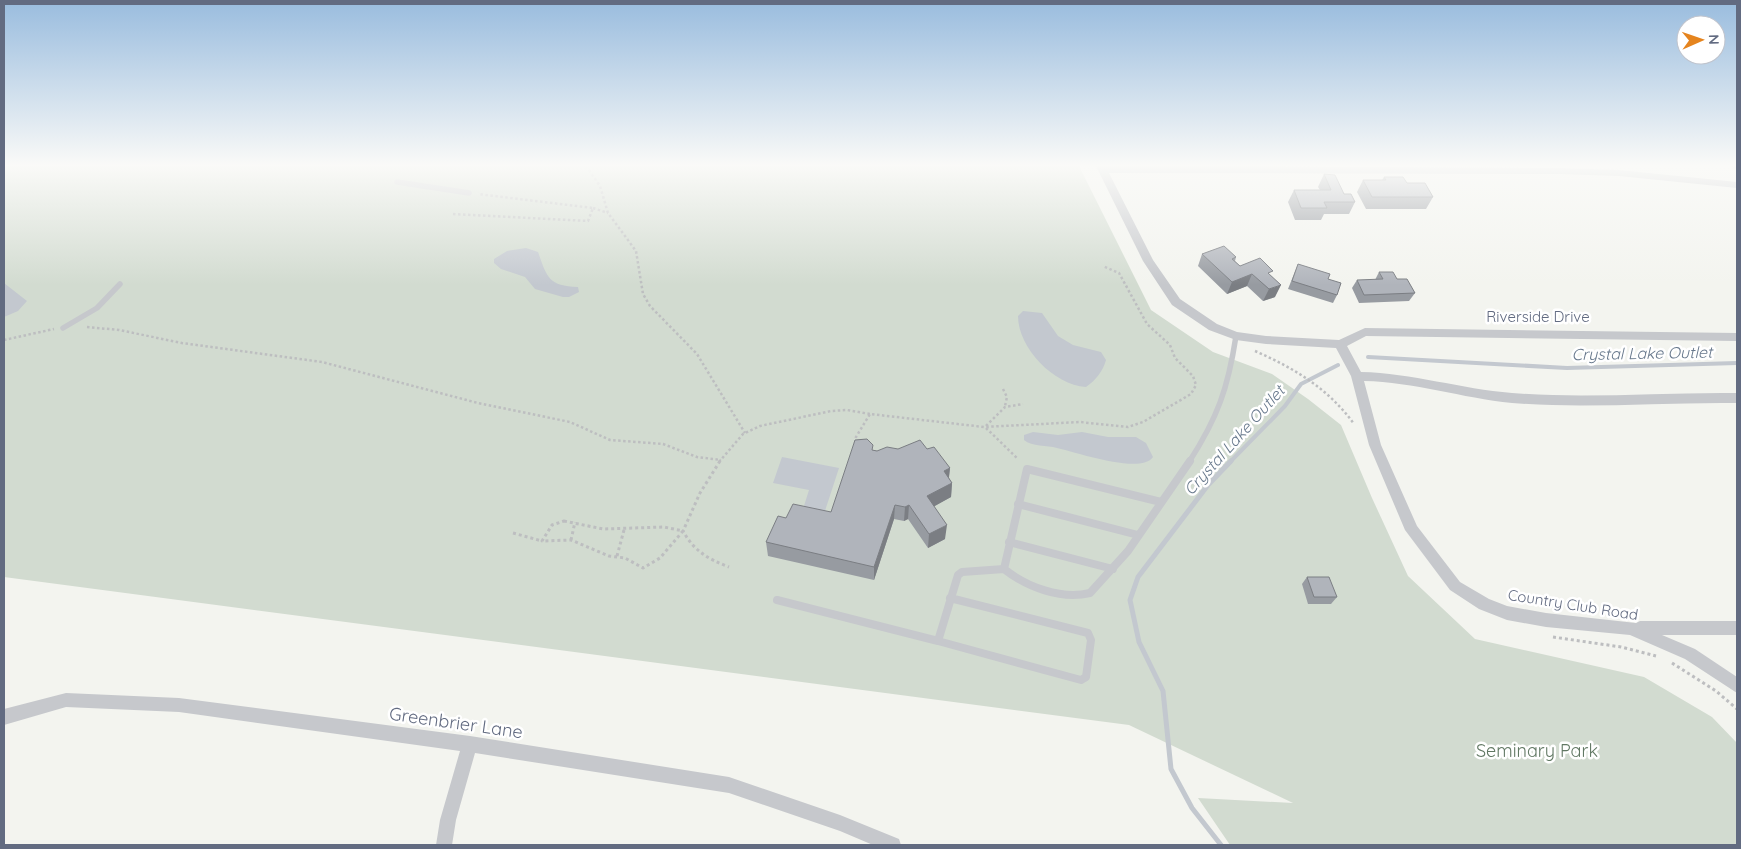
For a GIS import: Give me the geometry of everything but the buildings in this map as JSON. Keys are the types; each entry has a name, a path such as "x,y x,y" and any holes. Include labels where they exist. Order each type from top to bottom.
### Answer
{"street":[{"path":"1120,206 1148,261 1176,302 1214,327 1236,336 1266,340 1340,344"},
{"name":"Riverside Drive","path":"1340,344 1365,332 1578,333 1737,337"},
{"name":"Country Club Road","path":"1340,344 1357,376 1375,445 1404,514 1412,530 1455,586 1484,604 1507,613 1546,620 1631,628 1690,654 1737,686"},
{"path":"1357,376 1380,376 1481,395 1513,398 1737,398"},
{"path":"1631,628 1737,628"},
{"name":"Greenbrier Lane","path":"4,717 66,700 179,705 470,744 729,785 840,823 893,845"},
{"path":"444,845 448,820 470,744"}],"lane":[{"path":"63,328 98,308 120,284"},
{"path":"938,640 958,575 962,572 1004,569 1013,578 1027,584 1064,594 1088,594 1098,588 1196,452 1226,390 1236,336"},
{"path":"1004,569 1027,469 1161,502"},
{"path":"1018,504 1138,535"},
{"path":"1009,542 1113,568"},
{"path":"777,600 938,640 1081,680 1086,677 1091,640 1088,633 950,598"}],"path":[{"path":"573,206 593,208 608,213"},
{"path":"606,206 608,213 636,251 643,294 650,306 697,354 711,374 745,433"},
{"path":"453,214 588,221 593,208"},
{"path":"513,533 542,541 571,540 609,556 625,558 643,568 650,566 683,531 688,518 721,460 745,433 796,418 837,410 852,410 870,414 984,427 1080,422 1128,427 1156,415 1195,390 1196,381 1175,358 1170,345 1147,324 1119,273 1103,266"},
{"path":"4,340 63,328 103,328 182,343 322,362 478,403 570,422 610,440 663,444 697,457 721,460"},
{"path":"1300,374 1348,415 1359,431"},
{"path":"984,427 1005,406 1007,397 1003,389"},
{"path":"1005,406 1023,404"},
{"path":"854,447 856,437 870,414"},
{"path":"984,427 1018,460"},
{"path":"542,541 549,528 555,522 575,522 603,529 624,530 674,527 683,531 694,550 701,556 729,567"},
{"path":"571,540 575,522"},
{"path":"617,556 624,530"},
{"path":"1545,636 1621,646 1657,656"},
{"path":"1666,659 1716,691 1737,708"}],"green space":[{"name":"Seminary Park","path":"4,206 1099,206 1151,310 1213,352 1272,374 1341,425 1408,576 1475,639 1644,677 1712,717 1737,743 1737,845 1230,845 1198,798 1293,803 1129,725 4,577"}],"shaded area":[{"path":"526,248 538,252 550,278 560,285 578,287 579,292 569,297 563,297 535,289 525,277 501,269 494,263 494,259 507,251"},
{"path":"4,283 27,301 18,311 4,317"},
{"path":"1023,311 1042,313 1058,336 1073,345 1101,352 1106,360 1096,378 1086,387 1074,385 1062,380 1040,363 1024,340 1020,328 1018,316"},
{"path":"1033,432 1058,435 1082,432 1108,437 1136,437 1146,443 1153,457 1146,462 1136,464 1108,461 1053,447 1031,444 1024,440 1024,435"},
{"path":"782,457 839,468 824,514 803,509 809,490 773,483"}],"waterway":[{"name":"Crystal Lake Outlet","path":"1368,357 1567,368 1737,363"},
{"name":"Crystal Lake Outlet","path":"1230,462 1285,406 1301,384 1338,365"},
{"name":"Crystal Lake Outlet","path":"1221,845 1192,808 1171,769 1163,691 1139,642 1130,600 1138,577 1208,485 1231,461"}]}
